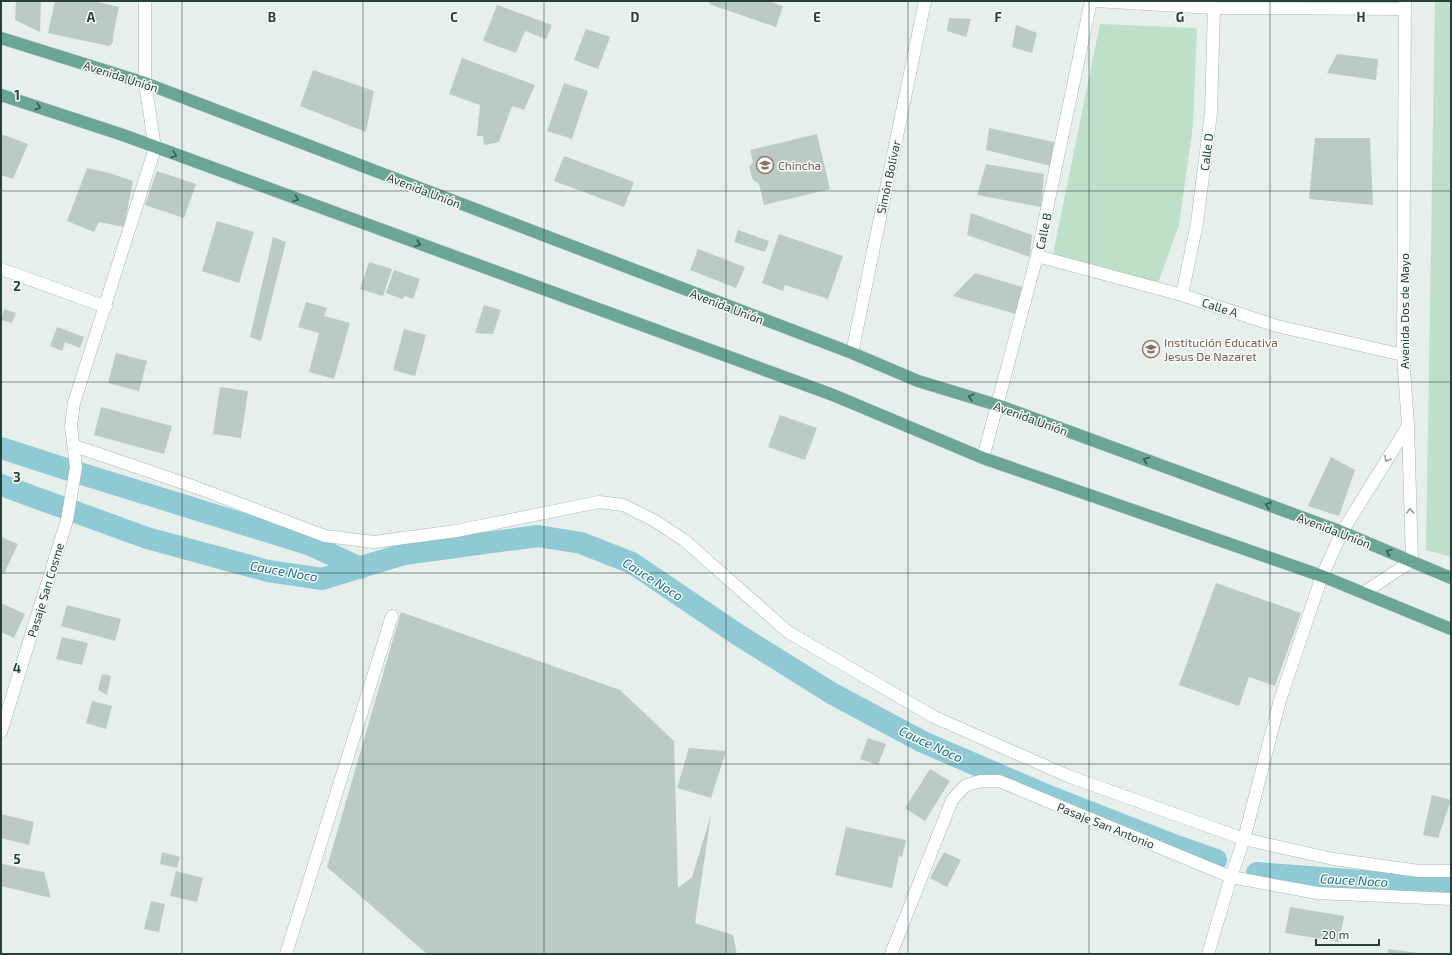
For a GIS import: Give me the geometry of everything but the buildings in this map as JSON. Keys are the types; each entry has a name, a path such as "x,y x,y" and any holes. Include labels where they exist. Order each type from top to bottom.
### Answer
{"main road":[{"name":"Avenida Unión","path":"1,38 145,83 852,354 918,381 997,405 1342,532 1451,578"},
{"path":"1,95 123,135 155,148 833,395 983,458 1322,576 1451,629"}],"street":[{"path":"145,1 145,83 155,148"},
{"name":"Simón Bolívar","path":"852,354 925,1"},
{"name":"Calle B","path":"983,458 1037,256 1091,1"},
{"path":"1095,1 1214,8 1405,5"},
{"name":"Avenida Dos de Mayo","path":"1405,5 1403,355 1408,426 1412,561"},
{"name":"Calle D","path":"1182,294 1197,223 1211,113 1214,8"},
{"name":"Pasaje San Cosme","path":"1,732 67,520 76,468 75,446 71,425 74,403 106,307 155,148"},
{"name":"Calle A","path":"1037,256 1182,294 1277,326 1403,355"},
{"path":"1,269 106,307"},
{"path":"1208,954 1244,839 1280,700 1322,576 1342,532 1408,426"},
{"path":"75,446 325,536 374,542 456,531 599,502 623,505 655,521 684,540 788,632 934,718 1068,776 1244,839 1334,859 1419,871 1451,871"},
{"path":"1362,593 1412,561"},
{"path":"286,954 392,616"},
{"name":"Pasaje San Antonio","path":"891,954 952,800 965,786 980,781 1000,781 1231,877 1317,893 1451,899"}],"green space":[{"path":"1435,1 1451,1 1451,557 1426,550"},
{"path":"1100,24 1197,28 1193,125 1179,225 1158,283 1053,254"}],"waterway":[{"path":"1,448 311,545 360,568"},
{"name":"Cauce Noco","path":"1,485 147,538 268,571 322,579 404,554 538,536 581,543 632,563 737,634 833,694 923,742 1046,795 1176,846 1216,860"},
{"name":"Cauce Noco","path":"1257,873 1375,882 1451,883"}],"place":[{"name":"Chincha","path":"765,165"},
{"name":"Institución Educativa Jesus De Nazaret","path":"1151,349"}]}
